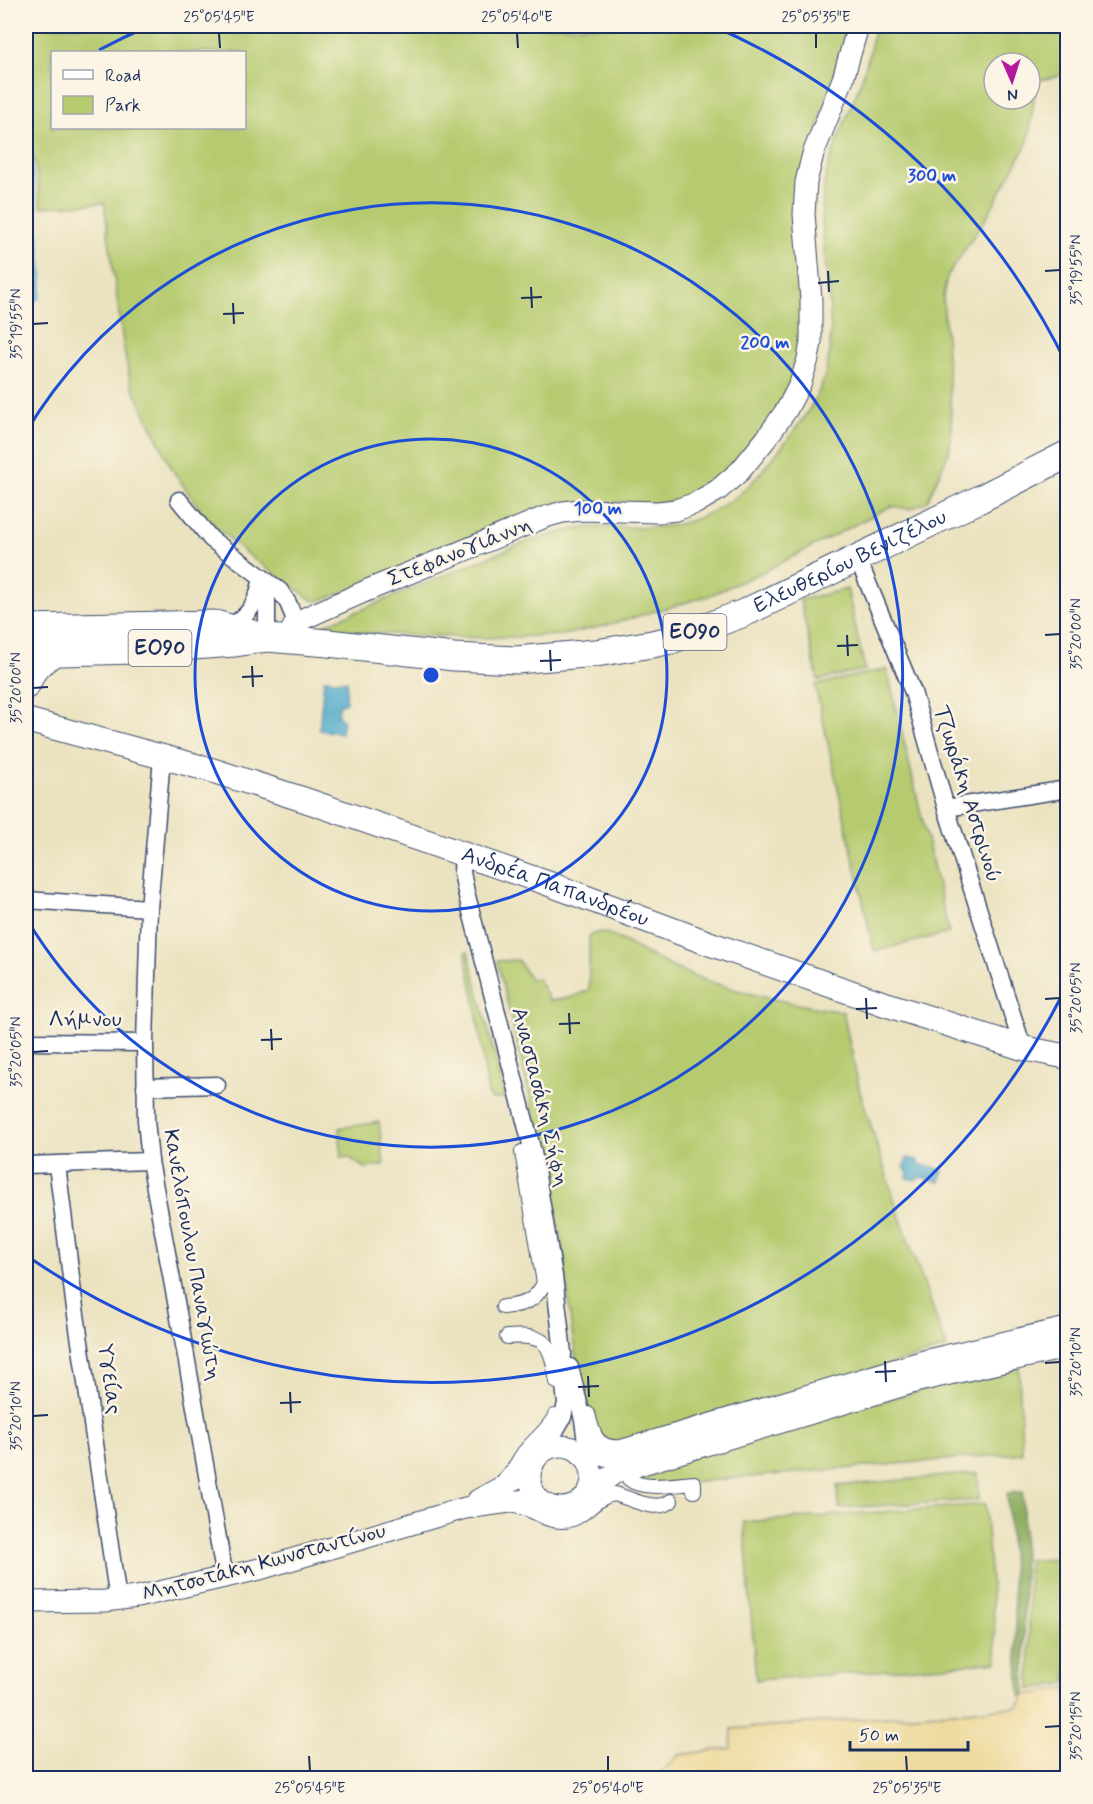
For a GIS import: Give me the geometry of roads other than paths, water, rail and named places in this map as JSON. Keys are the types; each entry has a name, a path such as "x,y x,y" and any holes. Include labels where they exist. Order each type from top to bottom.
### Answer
{"main road":[{"name":"Ελευθερίου Βενιζέλου","path":"283,633 478,659 543,659 596,654 671,640 718,624 772,600 1068,454"},
{"name":"ΕΟ90","path":"26,628 199,624 283,633"},
{"name":"ΕΟ90","path":"26,653 208,645 283,633"},
{"path":"26,685 33,670 52,653"},
{"name":"Ανδρέα Παπανδρέου","path":"30,718 162,758 211,770 305,800 544,882 708,943 882,1003 1023,1048 1068,1057"}],"street":[{"name":"Στεφανογιάννη","path":"283,633 368,590 545,517 581,510 650,513 676,510 706,498 740,471 787,409 797,391 808,359 812,322 805,230 805,192 813,154 843,80 858,26"},
{"path":"179,500 211,539 280,591 288,603 283,633"},
{"name":"Τζωράκη Αστρινού","path":"857,557 913,692 946,808 1023,1048"},
{"path":"262,577 267,599 283,633"},
{"path":"228,627 245,617 254,604 260,592 262,577"},
{"name":"Κανελόπουλου Παναγιώτη","path":"162,758 149,908 145,1087 150,1161 225,1578"},
{"path":"946,808 1067,791"},
{"name":"Αναστασάκη Σήφη","path":"463,854 462,872 471,913 536,1166 553,1268 566,1387"},
{"path":"26,900 149,908"},
{"name":"Λήμνου","path":"26,1042 145,1043"},
{"path":"145,1087 217,1086"},
{"path":"503,1307 527,1303 542,1288 544,1282 522,1152"},
{"path":"26,1165 150,1161"},
{"name":"Υγείας","path":"57,1165 74,1301 118,1600"},
{"path":"566,1387 563,1417 530,1475 532,1489 538,1498 546,1505 556,1508 567,1508 577,1504 608,1478 647,1454 918,1358 1068,1324"},
{"path":"507,1337 534,1336 542,1341 551,1353 566,1387 592,1481 585,1497"},
{"path":"566,1387 581,1385 592,1429 600,1442 606,1446 647,1454 929,1371 1068,1339"},
{"path":"507,1494 539,1458 552,1448 566,1447 586,1457 647,1454 917,1385 1068,1351"},
{"path":"566,1387 554,1419 545,1432 524,1452 515,1468 502,1480 512,1507 530,1509 544,1518 557,1521 578,1517 600,1500 613,1494 655,1506 665,1506 671,1501"},
{"path":"647,1454 628,1476 633,1483 648,1486 694,1483 694,1491"},
{"name":"Μητσοτάκη Κωνσταντίνου","path":"26,1602 118,1600 225,1578 357,1541 507,1494 546,1505"}],"water":[{"path":"324,679 347,681 346,702 339,705 338,716 343,721 341,733 319,730"},
{"path":"907,1158 943,1170 940,1182 921,1177 916,1180 907,1178 908,1173 904,1167"}],"waterway":[{"path":"26,150 30,163 41,276 39,297 26,306"}]}
